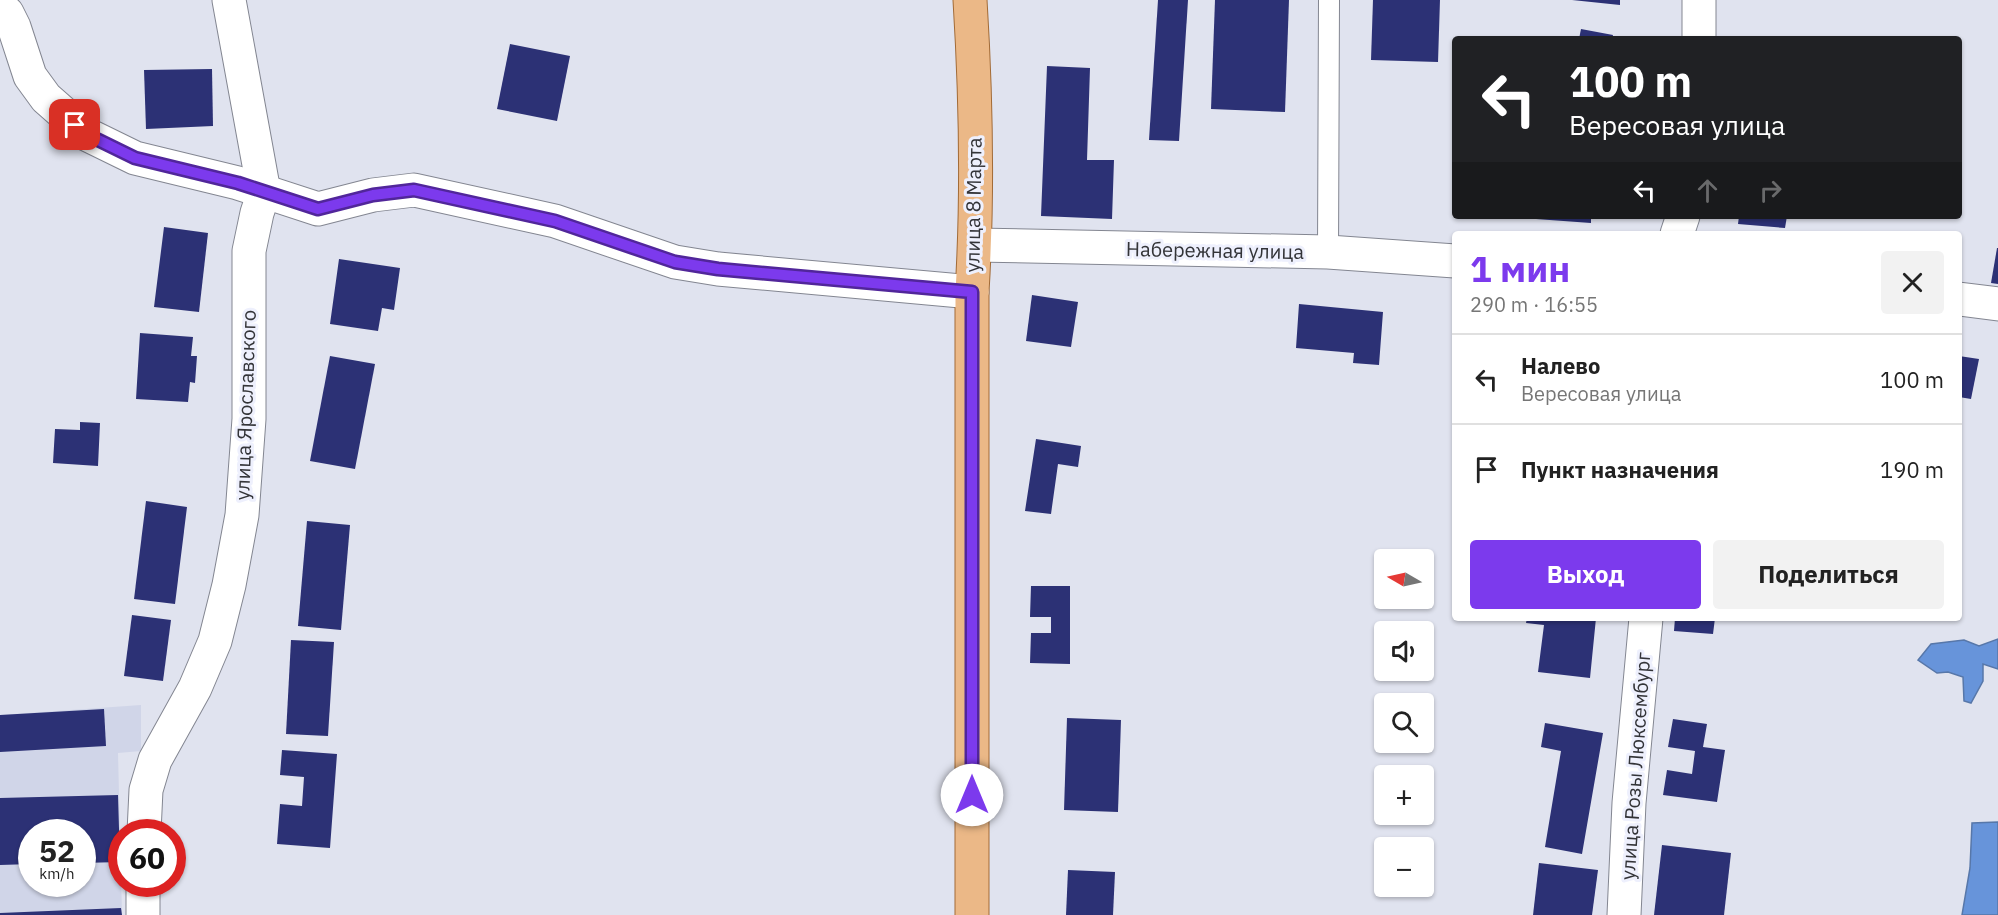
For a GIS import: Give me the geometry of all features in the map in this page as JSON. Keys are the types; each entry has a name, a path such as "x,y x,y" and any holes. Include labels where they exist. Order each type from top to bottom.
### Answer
{"main road":[{"name":"улица 8 Марта","path":"970,0 974,98 975,245 972,292 972,915"}],"street":[{"name":"улица Ярославского","path":"145,819 146,790 155,760 195,688 216,641 242,516 249,419 249,251 256,213 264,192 229,0"},
{"path":"1699,0 1699,36"},
{"path":"0,7 7,13 14,27 30,76 46,98 88,135 135,158 209,175 318,209 373,195 414,190 555,221 675,262 718,269 972,292"},
{"name":"Набережная улица","path":"975,245 1328,252 1452,261"},
{"path":"1962,299 1998,304"},
{"name":"улица Розы Люксембург","path":"1624,915 1629,803 1646,621"},
{"path":"143,897 143,915"}],"lane":[{"path":"1328,252 1329,0"}],"shaded area":[{"path":"141,705 141,751 118,753 120,819 108,819 108,897 122,897 122,915 0,915 0,715"}],"water":[{"path":"1998,639 1998,669 1983,664 1983,681 1971,703 1964,701 1963,677 1948,672 1937,673 1918,660 1931,644 1964,640 1979,646"},
{"path":"1998,822 1998,915 1962,915 1970,868 1972,823"}],"building":[{"path":"1158,0 1188,0 1179,141 1149,140"},
{"path":"1215,0 1289,0 1285,112 1211,109"},
{"path":"1373,0 1440,0 1438,62 1371,60"},
{"path":"1572,0 1620,0 1620,5"},
{"path":"1581,29 1613,35 1613,36 1580,36"},
{"path":"510,44 570,56 557,121 497,109"},
{"path":"1047,66 1090,68 1087,160 1114,160 1112,219 1041,216"},
{"path":"212,69 213,126 146,129 144,70"},
{"path":"1536,219 1591,219 1591,223"},
{"path":"1739,219 1786,219 1785,228 1738,224"},
{"path":"164,227 208,233 199,312 154,307"},
{"path":"1998,248 1998,284 1991,283"},
{"path":"339,259 400,268 394,310 382,308 378,331 330,324"},
{"path":"1032,295 1078,302 1071,347 1026,341"},
{"path":"1299,304 1383,312 1379,365 1353,363 1354,353 1296,348"},
{"path":"140,333 193,337 191,356 197,356 195,383 190,382 188,402 136,399"},
{"path":"330,356 375,364 355,469 310,461"},
{"path":"1962,356 1979,359 1971,399 1962,398"},
{"path":"80,422 100,423 98,466 53,463 55,429 80,430"},
{"path":"1036,439 1081,446 1078,467 1058,464 1051,514 1025,511"},
{"path":"146,501 187,507 175,604 134,599"},
{"path":"307,521 350,525 341,630 298,626"},
{"path":"1031,586 1070,586 1070,664 1030,663 1031,633 1051,633 1051,617 1030,617"},
{"path":"132,615 171,620 163,681 124,676"},
{"path":"1526,621 1596,621 1590,678 1538,672 1544,625 1526,623"},
{"path":"1675,621 1715,621 1713,634 1674,631"},
{"path":"291,640 334,642 328,736 286,734"},
{"path":"104,709 106,746 0,752 0,715"},
{"path":"1067,718 1121,720 1118,812 1064,810"},
{"path":"1673,719 1707,724 1703,747 1725,750 1717,802 1663,795 1667,770 1692,774 1695,751 1668,747"},
{"path":"1545,723 1603,733 1582,854 1545,847 1561,751 1541,747"},
{"path":"282,750 337,754 330,848 277,844 280,804 302,806 304,777 280,775"},
{"path":"118,795 119,819 108,819 108,862 96,863 96,819 18,819 18,864 0,865 0,798"},
{"path":"1662,845 1731,853 1724,915 1654,915"},
{"path":"1539,863 1598,870 1592,915 1533,915"},
{"path":"1068,870 1115,872 1113,915 1066,915"},
{"path":"121,908 122,915 0,915 0,913"}],"route":[{"path":"75,125 88,135 135,158 238,183 318,209 373,195 414,190 477,202 517,215 555,221 675,262 718,269 972,292 972,795"}]}
